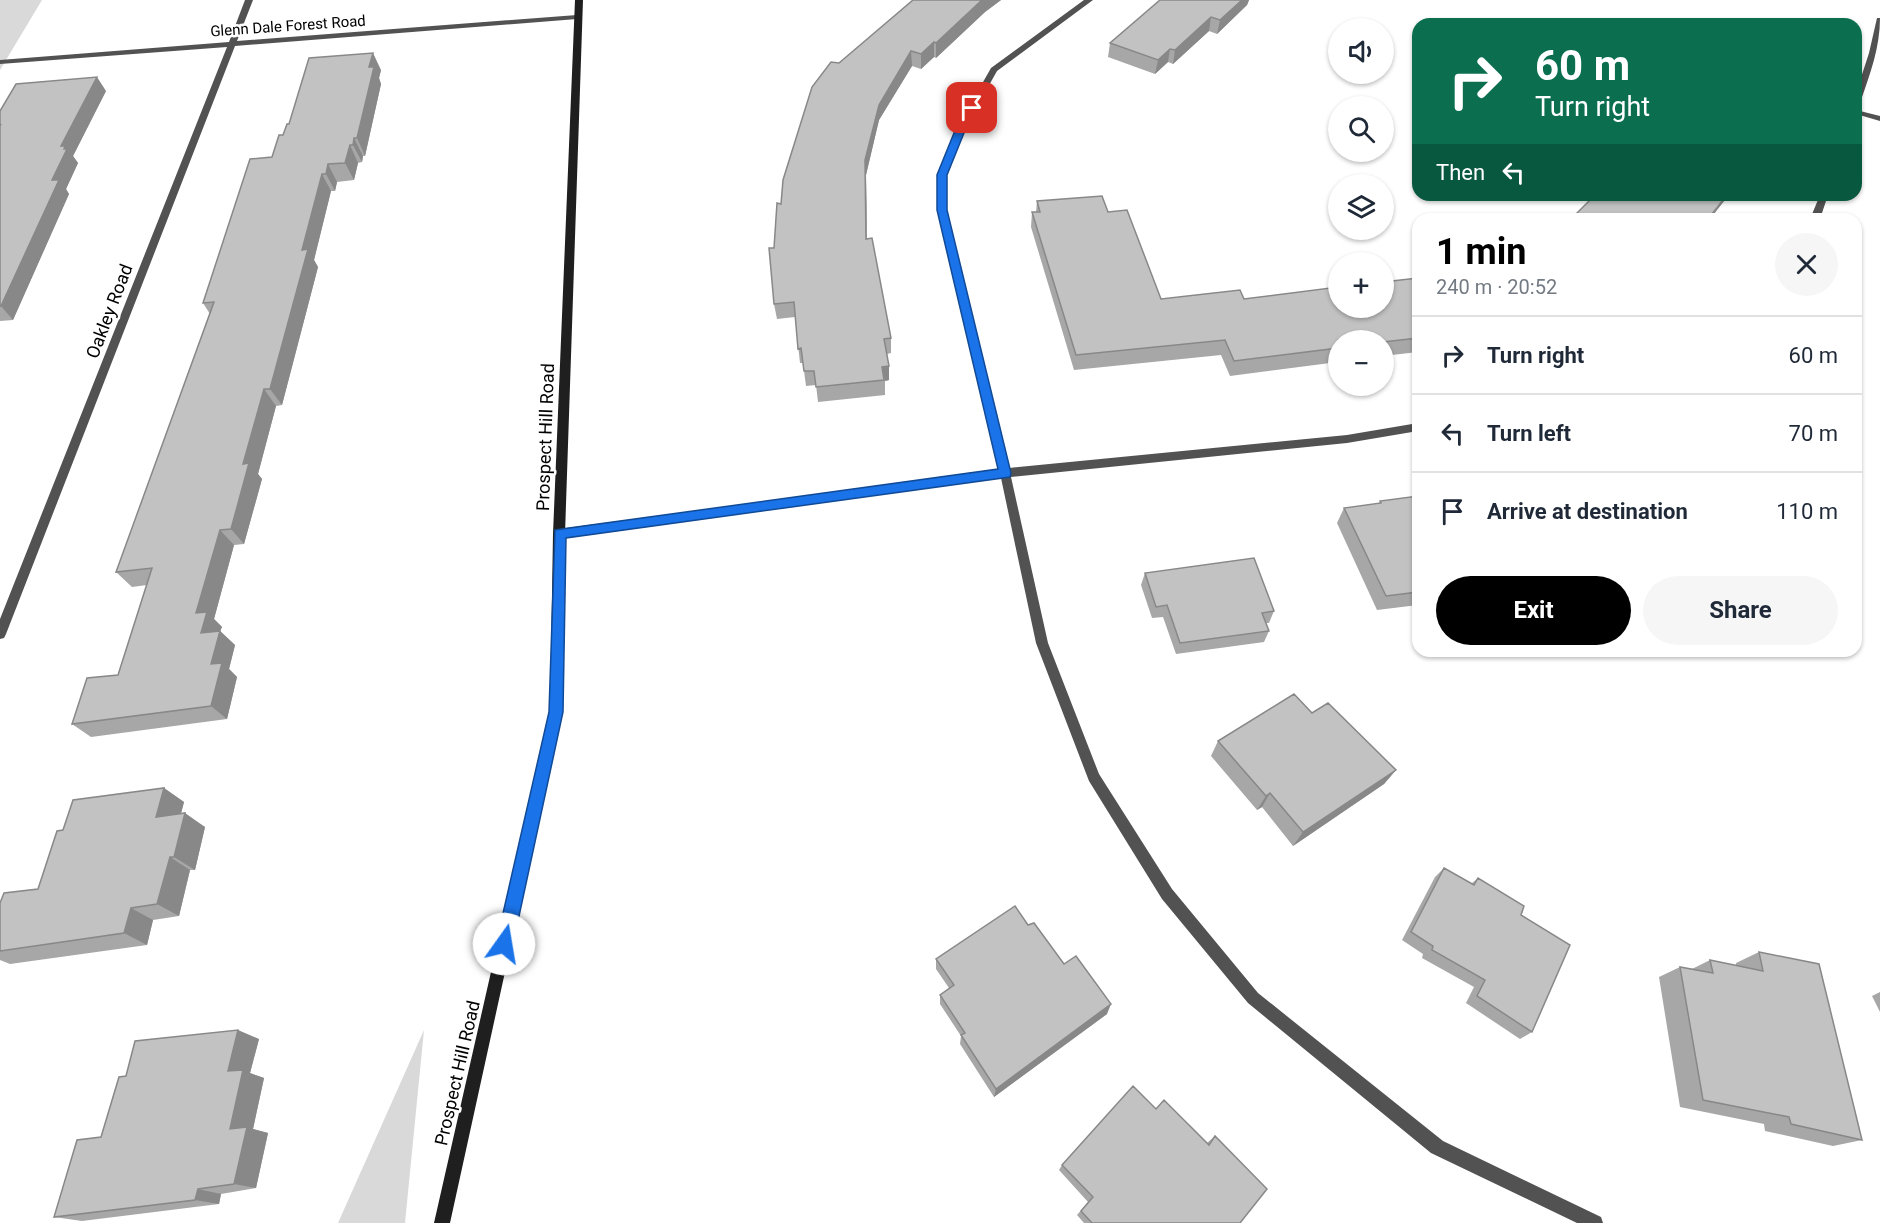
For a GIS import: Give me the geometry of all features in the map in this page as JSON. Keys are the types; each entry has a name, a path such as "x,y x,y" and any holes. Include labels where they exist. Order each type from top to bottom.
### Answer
{"street":[{"name":"Oakley Road","path":"0,634 249,0"},
{"name":"Prospect Hill Road","path":"442,1223 556,712 559,534 579,0"},
{"path":"1089,0 994,69 961,128 942,175 942,210 1005,473 1042,643 1089,766 1167,894 1253,998 1437,1147 1595,1223"},
{"name":"Glenn Dale Forest Road","path":"0,62 577,17"},
{"path":"1862,86 1873,54 1880,20"},
{"path":"1862,114 1880,119"},
{"path":"559,534 1005,473 1347,439 1412,428"}],"shaded area":[{"path":"0,0 42,0 0,70"},
{"path":"424,1030 405,1223 338,1223"}],"building":[{"path":"913,0 982,0 921,54 911,51 879,105 865,160 866,239 872,238 891,338 884,339 889,366 882,367 884,380 816,387 814,371 804,371 801,348 798,349 794,302 774,304 769,248 774,248 777,203 781,204 783,180 812,87 831,62 839,63"},
{"path":"1160,0 1242,0 1220,20 1211,17 1175,50 1170,49 1158,60 1110,43"},
{"path":"373,53 369,67 374,67 357,138 354,138 353,145 350,145 345,163 328,164 326,174 322,174 302,250 308,249 270,389 264,389 243,464 249,463 231,529 220,530 196,613 207,612 201,633 220,631 211,664 222,663 211,706 72,724 87,678 118,675 152,568 116,572 214,302 203,303 250,159 272,157 279,135 283,135 289,124 309,58"},
{"path":"97,77 61,146 67,149 52,180 59,180 0,306 0,111 16,84"},
{"path":"1102,196 1108,212 1127,210 1161,299 1240,290 1244,299 1328,288 1328,318 1394,318 1394,281 1412,279 1412,339 1394,341 1394,330 1328,330 1328,349 1234,361 1225,340 1076,355 1032,212 1040,212 1037,201"},
{"path":"1589,201 1722,201 1713,213 1577,213"},
{"path":"1412,497 1412,593 1386,596 1344,508 1381,503 1380,501"},
{"path":"1254,558 1274,611 1262,613 1269,631 1180,643 1167,605 1156,607 1145,573"},
{"path":"1294,694 1312,713 1328,703 1396,770 1303,832 1270,793 1266,796 1218,741"},
{"path":"164,788 156,817 185,813 174,857 170,857 157,904 131,908 124,933 0,951 0,903 4,893 38,889 57,831 63,830 73,800"},
{"path":"1444,868 1474,885 1478,878 1524,906 1521,915 1570,945 1532,1032 1477,996 1485,980 1432,950 1433,946 1411,932"},
{"path":"1015,906 1028,925 1034,923 1064,964 1076,956 1111,1004 996,1089 961,1035 965,1033 940,995 954,985 936,959"},
{"path":"1759,952 1819,964 1862,1140 1791,1124 1789,1117 1703,1100 1680,967 1713,973 1710,960 1763,971"},
{"path":"238,1030 228,1071 243,1070 230,1129 247,1127 234,1184 198,1189 195,1200 54,1217 77,1140 101,1137 119,1077 126,1076 135,1041"},
{"path":"1133,1086 1156,1109 1164,1100 1209,1145 1215,1136 1267,1189 1240,1223 1092,1223 1081,1211 1093,1197 1062,1165"}],"route":[{"path":"504,944 556,712 559,534 1005,473 942,210 942,175 961,128 972,108"}]}
